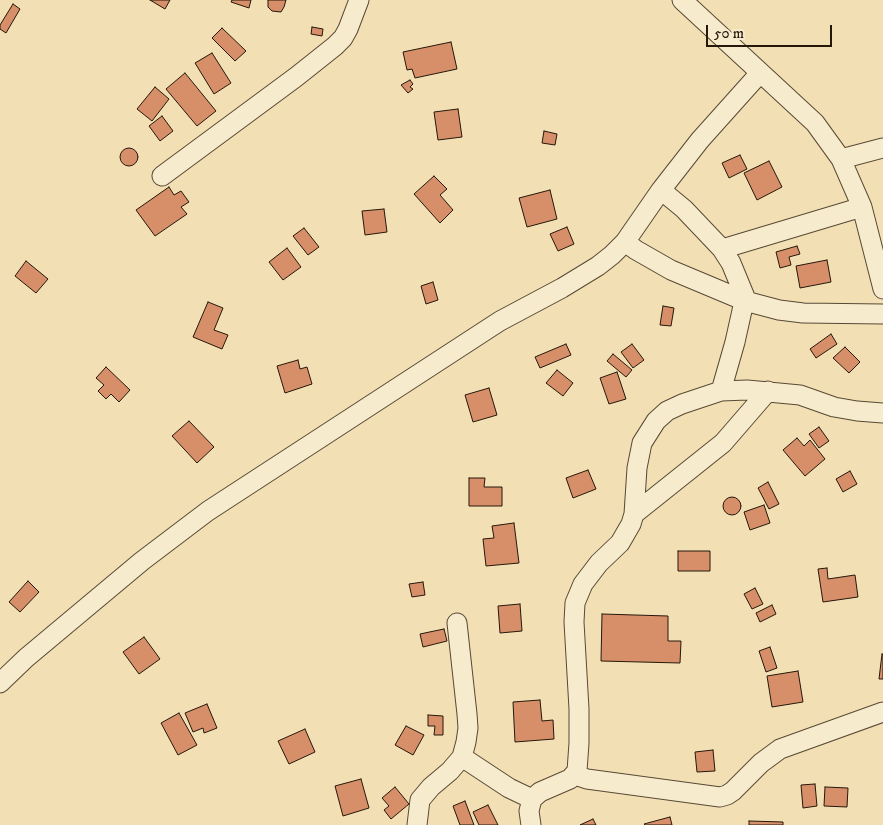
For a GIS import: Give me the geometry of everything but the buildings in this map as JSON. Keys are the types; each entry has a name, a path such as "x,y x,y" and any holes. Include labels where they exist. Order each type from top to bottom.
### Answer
{"street":[{"path":"162,176 335,46 348,29 359,0"},
{"path":"682,0 815,122 841,159 862,208 883,289"},
{"path":"0,683 26,658 142,561 208,511 492,326 598,266 625,242 700,140 760,73"},
{"path":"841,159 883,148"},
{"path":"662,190 684,209 722,250 732,263 738,277 745,301 721,391"},
{"path":"722,250 862,208"},
{"path":"625,242 671,270 745,301 779,310 803,313 883,314"},
{"path":"531,825 529,812 532,799 540,792 570,779 575,775 578,767 579,734 574,622 575,603 583,584 599,563 620,543 627,532 634,514 642,443 656,421 667,411 682,404 721,391 746,390 800,395 842,408 883,413"},
{"path":"634,514 723,443 768,391"},
{"path":"417,825 420,800 431,787 450,771 462,756 468,728 457,623"},
{"path":"575,775 587,779 720,797 733,791 761,763 780,749 883,712"},
{"path":"462,756 509,788 532,799"}]}
